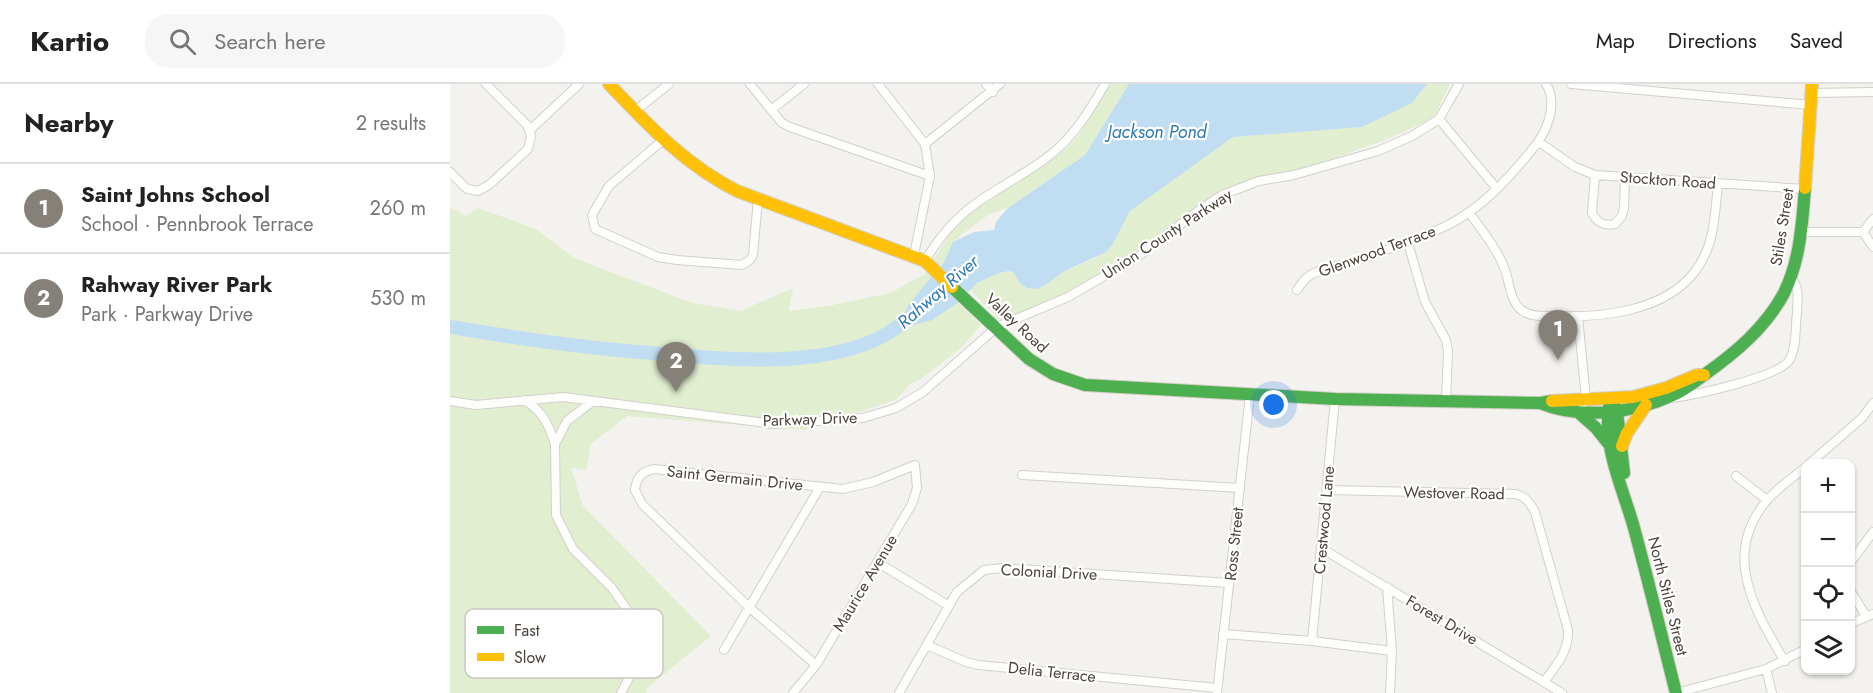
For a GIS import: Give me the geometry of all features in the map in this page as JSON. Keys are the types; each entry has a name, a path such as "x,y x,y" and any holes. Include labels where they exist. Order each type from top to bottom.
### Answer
{"street":[{"path":"450,172 467,189 473,191 484,189 528,149 531,143 530,130 527,125 486,84"},
{"path":"530,130 579,84"},
{"name":"Valley Road","path":"609,84 663,140 707,177 726,187 924,261 1029,359 1053,374 1085,385 1335,399 1540,403 1552,400 1611,399"},
{"path":"635,111 669,84"},
{"path":"750,84 782,123 930,176"},
{"path":"771,110 804,84"},
{"path":"878,84 925,144 930,176 924,261"},
{"path":"986,84 993,92"},
{"path":"925,144 993,92 1000,84"},
{"path":"924,261 943,234 964,213 1040,163 1069,138 1106,84"},
{"name":"Union County Parkway","path":"997,327 1068,297 1139,256 1222,195 1259,180 1294,175 1377,150 1412,136 1439,119 1459,84"},
{"path":"1539,142 1548,124 1551,108 1547,85 1559,84"},
{"path":"1571,84 1812,94 1873,93"},
{"name":"Stiles Street","path":"1612,411 1646,405 1683,390 1700,380 1734,354 1757,332 1772,313 1790,278 1798,254 1812,94"},
{"path":"1439,119 1497,189"},
{"path":"663,140 609,186 602,195 592,215 595,229 658,256 742,265 753,255 758,199"},
{"name":"Stockton Road","path":"1539,142 1575,167 1595,175 1805,189"},
{"name":"Glenwood Terrace","path":"1297,290 1309,276 1408,243 1449,225 1497,189 1539,142"},
{"path":"1595,175 1592,213 1599,222 1605,224 1615,224 1622,216 1625,177"},
{"path":"1469,212 1500,259 1519,309 1533,315 1578,317 1641,305 1659,299 1684,284 1702,262 1709,244 1718,183"},
{"path":"1863,232 1873,219"},
{"path":"1801,231 1863,232"},
{"path":"1863,232 1873,247"},
{"path":"1408,243 1425,302 1446,340 1448,351 1446,400"},
{"path":"1663,399 1698,395 1774,372 1787,364 1794,344 1798,295 1795,283 1790,278"},
{"path":"1578,317 1586,399 1578,412 1616,448 1646,405"},
{"name":"Parkway Drive","path":"450,401 476,405 563,397 774,424 863,418 896,408 923,392 997,327"},
{"name":"Stiles Street","path":"1611,399 1652,392 1697,375 1704,375"},
{"name":"Ross Street","path":"1217,691 1250,395"},
{"name":"Crestwood Lane","path":"1312,641 1335,399"},
{"name":"North Stiles Street","path":"1611,399 1625,502 1676,693"},
{"path":"524,400 540,412 555,444 556,515 573,549 612,588 627,609"},
{"path":"555,444 567,421 593,401"},
{"name":"Valley Road","path":"1540,403 1550,408 1578,412 1612,411"},
{"path":"1815,459 1862,418 1873,403"},
{"name":"Saint Germain Drive","path":"816,665 750,608 642,504 635,490 638,478 642,473 654,469 843,489 858,486 915,465"},
{"name":"Maurice Avenue","path":"793,693 816,665 912,504 917,488 915,465"},
{"path":"1785,661 1752,601 1746,582 1744,560 1748,537 1754,521 1767,500 1801,471"},
{"path":"1022,475 1240,488"},
{"path":"1736,476 1767,500"},
{"path":"724,650 820,487"},
{"name":"Westover Road","path":"1327,490 1516,494 1529,501 1535,512 1568,630 1569,641 1566,651 1544,682"},
{"path":"1855,557 1873,532"},
{"name":"Forest Drive","path":"1321,548 1562,693"},
{"path":"878,562 949,606"},
{"name":"Colonial Drive","path":"899,693 957,592 984,570 1229,583"},
{"path":"1387,587 1392,651 1390,693"},
{"path":"1855,596 1869,615 1855,622"},
{"path":"1223,634 1312,641 1392,651"},
{"name":"Delia Terrace","path":"927,645 978,665 1217,691"},
{"path":"1676,693 1766,669 1801,653"},
{"path":"1766,669 1772,693"},
{"path":"621,693 629,678"}],"green space":[{"path":"1108,84 1129,84 1085,155 1008,208 991,213 953,242 944,262 931,276 981,325 963,346 924,377 910,384 895,400 805,430 627,416 591,444 586,470 571,468 583,506 711,636 663,675 663,609 465,609 465,678 659,678 647,688 646,693 450,693 450,207 466,216 478,208 536,229 574,258 692,303 740,311 793,288 789,311 828,306 890,293 925,274 949,235 965,217 1066,149 1080,134"},
{"path":"1427,84 1450,84 1433,119 1379,142 1300,170 1250,180 1213,195 1106,275 1003,323 970,290 977,283 1009,271 1013,272 1021,284 1027,288 1036,289 1063,272 1096,258 1112,245 1130,211 1233,137 1362,127 1412,103"}],"water":[{"name":"Jackson Pond","path":"1129,84 1427,84 1412,103 1362,127 1233,137 1130,211 1106,252 1063,272 1036,289 1027,288 1021,284 1013,272 999,273 977,283 959,302 932,320 896,330 909,304 944,262 953,242 974,232 994,230 996,222 1008,208 1085,155"}],"waterway":[{"name":"Rahway River","path":"450,327 609,349 757,359 825,355 856,347 884,335 908,318"}],"traffic: fast":[{"path":"1540,403 1590,413 1642,406 1682,391 1727,358 1767,319 1789,282 1797,256 1805,188"},
{"path":"952,287 1029,359 1053,374 1085,385 1335,399 1540,403 1552,401"},
{"path":"1614,405 1617,411 1624,473"},
{"path":"1609,407 1611,453 1634,528 1676,693"},
{"path":"1578,412 1596,428 1608,443"}],"traffic: slow":[{"path":"609,84 668,143 718,181 737,191 925,261 952,287"},
{"path":"1805,188 1812,84"},
{"path":"1552,401 1633,397 1666,388 1697,375 1704,375"},
{"path":"1622,446 1627,433 1646,405"}],"place":[{"name":"Saint Johns School","path":"1558,360"},
{"name":"Rahway River Park","path":"676,392"}]}
